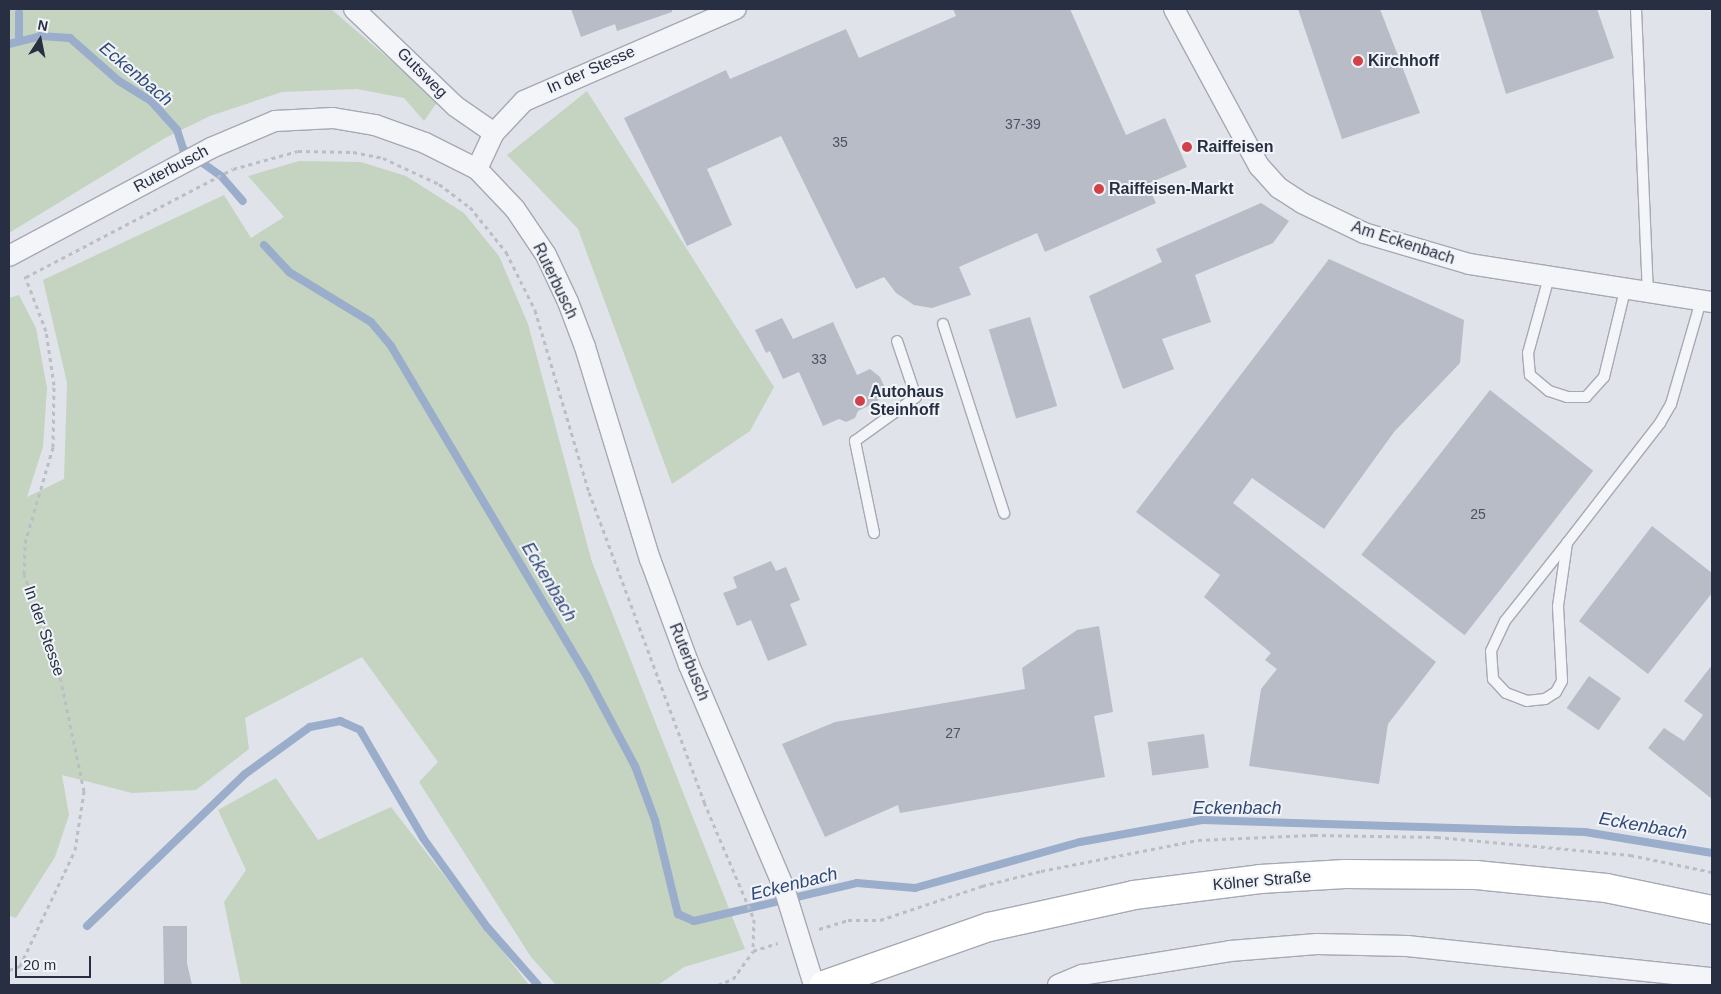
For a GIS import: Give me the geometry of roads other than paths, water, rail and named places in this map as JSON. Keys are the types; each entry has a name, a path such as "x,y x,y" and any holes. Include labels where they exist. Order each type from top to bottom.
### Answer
{"main road":[{"name":"Kölner Straße","path":"824,985 989,928 1134,895 1260,879 1345,874 1476,875 1606,888 1712,910"}],"street":[{"name":"Gutsweg","path":"354,9 456,106 494,133"},
{"name":"In der Stesse","path":"477,169 494,133 524,101 736,9"},
{"name":"Am Eckenbach","path":"1174,9 1259,166 1280,188 1364,233 1418,251 1497,270 1706,302"},
{"name":"Ruterbusch","path":"9,256 211,148 275,122 333,118 375,125 425,143 477,169 516,209 546,255 568,302 586,347 650,559 689,665 784,888 814,985"},
{"path":"1058,985 1082,975 1230,951 1317,944 1407,946 1712,978"}],"lane":[{"path":"1636,9 1648,293"},
{"path":"1550,277 1528,353 1530,375 1549,391 1567,397 1586,397 1604,377 1625,290"},
{"path":"1566,543 1558,606 1562,681 1556,692 1545,699 1527,700 1506,693 1493,679 1491,651 1506,621 1566,543 1660,423 1671,404 1706,302"},
{"path":"943,324 1004,513"},
{"path":"874,533 856,441 916,396 897,340"}],"waterway":[{"path":"19,13 19,41"},
{"name":"Eckenbach","path":"9,44 40,36 70,38 119,81 151,101 177,130 183,149 221,176 243,201"},
{"name":"Eckenbach","path":"264,245 289,272 371,322 391,346 588,678 635,766 655,820 678,914 694,921 857,883 915,888 1080,842 1202,820 1585,832 1712,853"},
{"path":"87,926 245,774 310,727 340,721 360,730 423,838 487,927 538,985"}],"place":[{"name":"Kirchhoff","path":"1358,61"},
{"name":"Raiffeisen","path":"1187,147"},
{"name":"Raiffeisen-Markt","path":"1099,189"},
{"name":"Autohaus Steinhoff","path":"860,401"}]}
